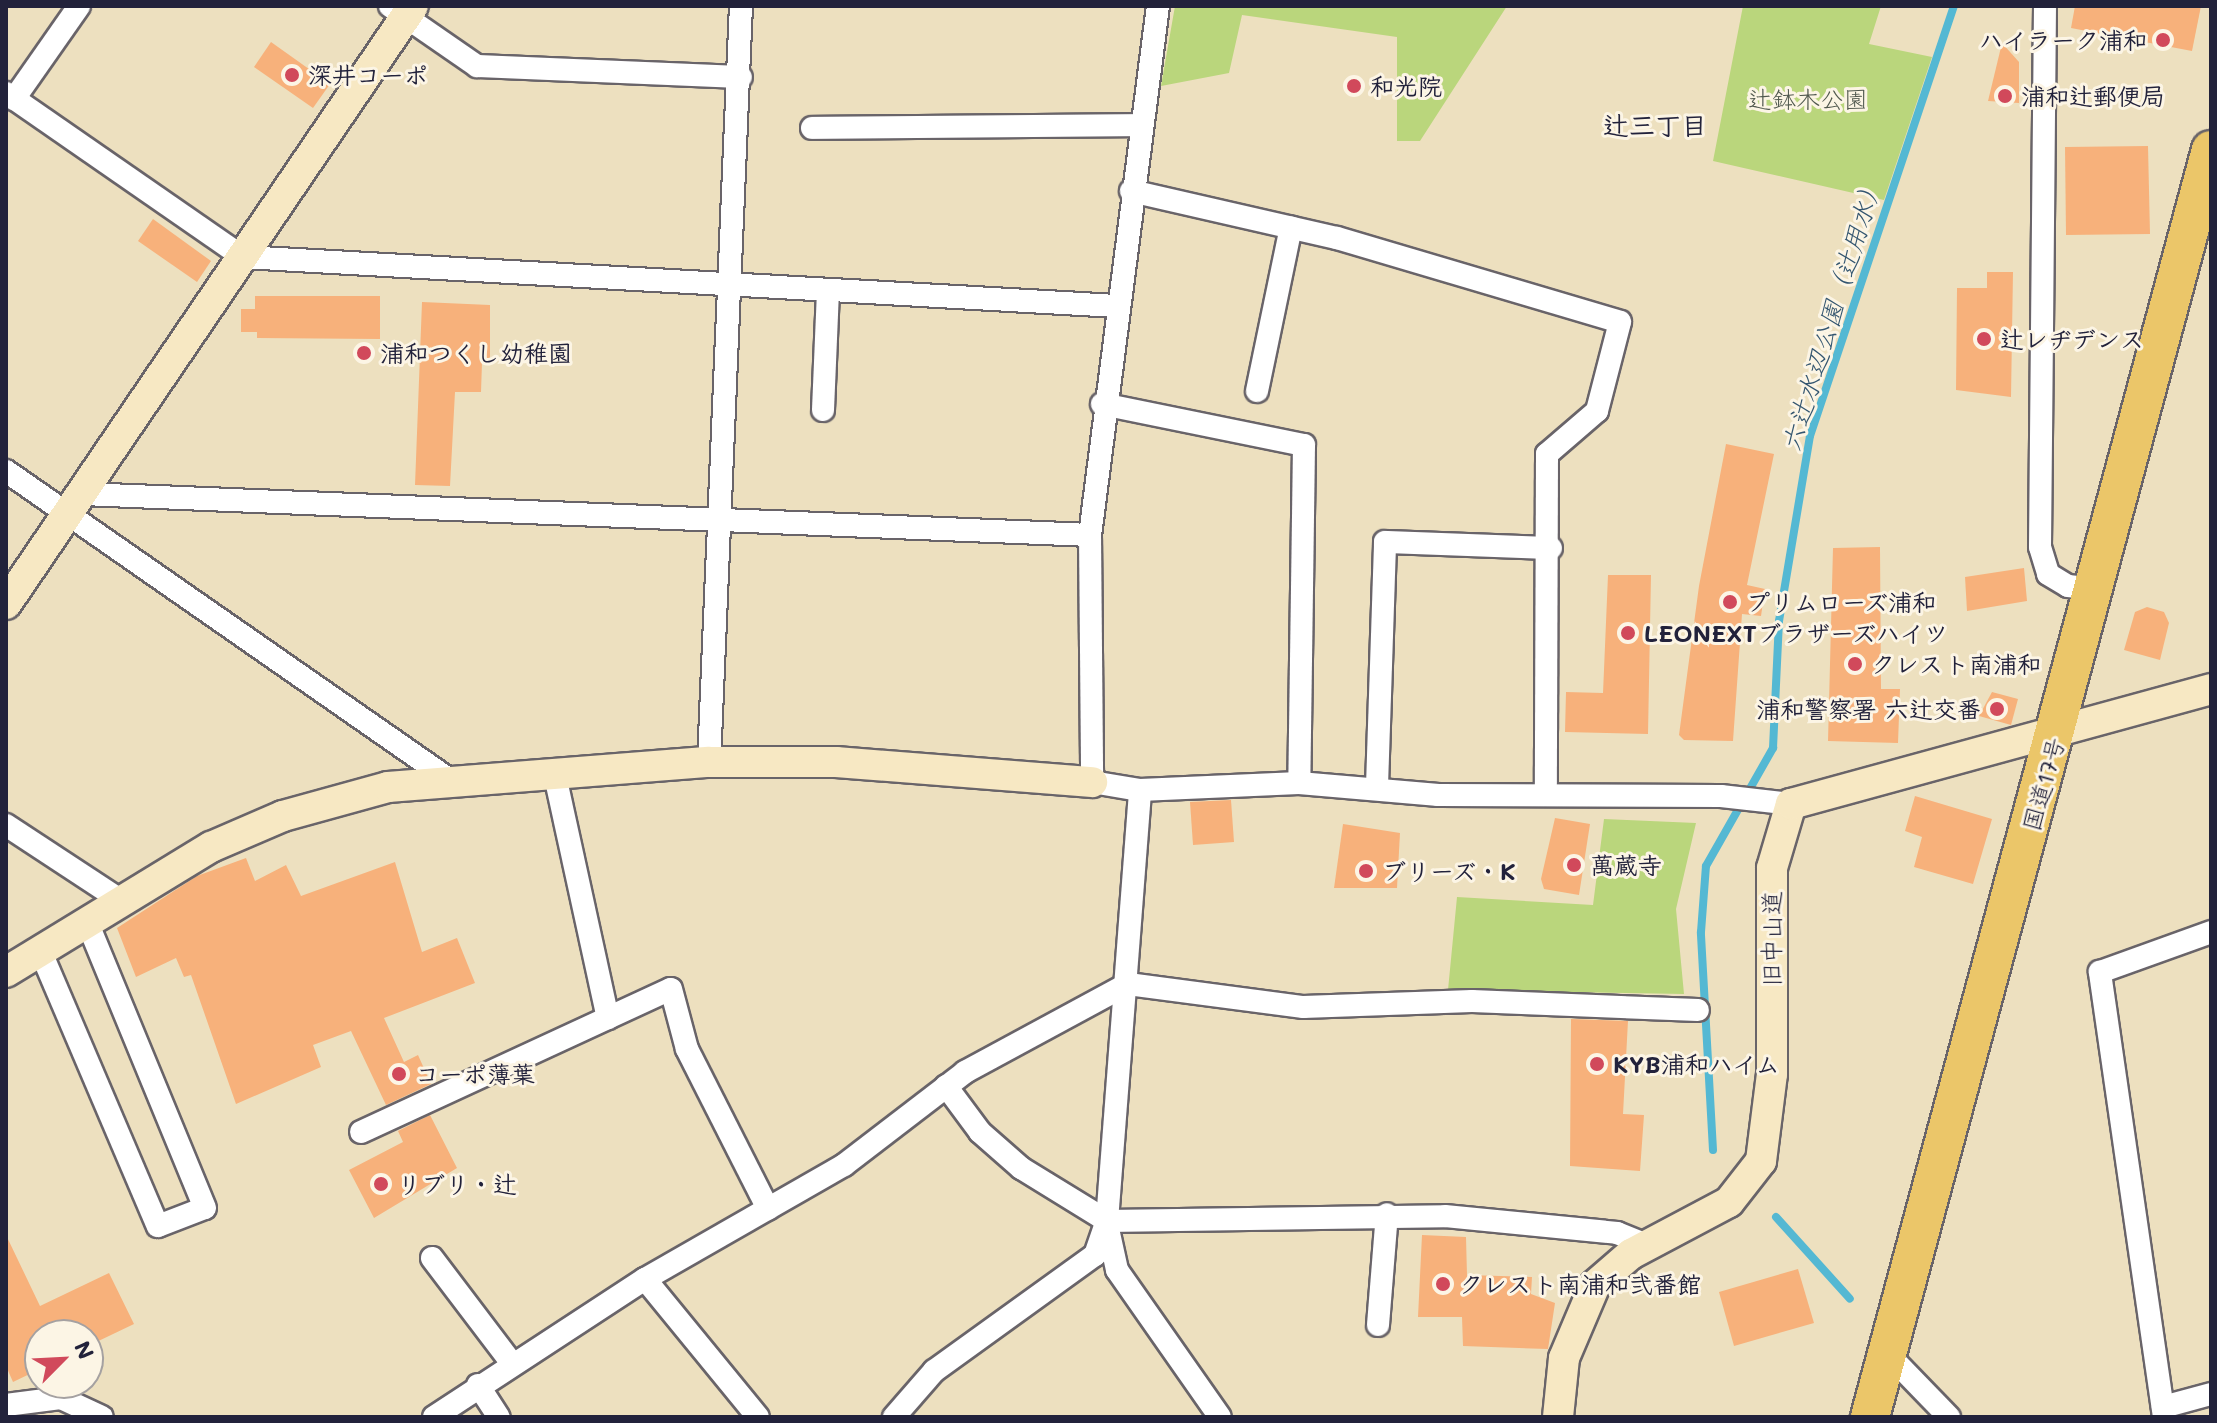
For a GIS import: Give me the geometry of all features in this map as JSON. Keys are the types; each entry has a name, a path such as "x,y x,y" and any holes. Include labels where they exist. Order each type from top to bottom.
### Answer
{"highway":[{"name":"国道17号","path":"1870,1417 2097,589 2211,150"}],"street":[{"path":"79,6 10,96 243,257 1116,306"},
{"path":"709,762 718,516 734,284 741,6"},
{"path":"1092,782 1090,535 1102,404 1158,6"},
{"path":"2045,6 2040,547 2048,574 2068,586 2097,589"},
{"path":"6,604 243,257 403,9 477,66 741,77"},
{"path":"812,128 1139,125"},
{"path":"1131,191 1291,227 1620,322 1597,411 1547,454 1551,548 1546,793"},
{"path":"1257,391 1291,227"},
{"path":"823,410 828,290"},
{"path":"1102,404 1304,445 1299,783"},
{"path":"6,471 75,504 447,778"},
{"path":"75,504 718,516 1090,535"},
{"path":"1377,786 1385,542 1551,548"},
{"path":"6,972 120,900 283,816 342,797 447,778 709,762 836,762 1092,782 1140,790 1299,783 1377,786 1438,795 1546,793 1791,804 2056,737 2211,689"},
{"path":"554,771 608,1018"},
{"path":"894,1417 934,1371 1077,1272 1095,1255 1107,1221 1128,984 1140,790"},
{"name":"旧中山道","path":"1558,1417 1564,1358 1595,1285 1647,1245 1729,1202 1761,1161 1772,1074 1772,868 1791,804"},
{"path":"6,825 120,900"},
{"path":"40,950 158,1226 205,1208 87,921"},
{"path":"2211,932 2100,972 2163,1412 2211,1394"},
{"path":"434,1417 511,1362 645,1279 844,1165 946,1086 1128,984 1303,1007 1472,1001 1698,1010"},
{"path":"361,1132 671,989 687,1049 768,1209"},
{"path":"946,1086 980,1132 1021,1168 1107,1221 1387,1214 1617,1233 1647,1245"},
{"path":"1378,1325 1387,1214"},
{"path":"1107,1221 1117,1270 1220,1417"},
{"path":"432,1258 511,1362"},
{"path":"645,1279 758,1417"},
{"path":"1887,1353 1949,1417"},
{"path":"478,1385 499,1417"},
{"path":"6,1405 51,1408 102,1417"}],"green space":[{"path":"1175,6 1507,6 1420,141 1397,141 1397,37 1242,15 1229,73 1161,86"},
{"name":"辻鉢木公園","path":"1743,6 1881,6 1869,44 1932,57 1884,200 1713,161"},
{"name":"萬蔵寺","path":"1604,819 1696,823 1676,909 1684,994 1448,990 1457,897 1593,905"}],"building":[{"name":"ハイラーク浦和","path":"2075,6 2201,6 2192,51 2071,28"},
{"name":"深井コーポ","path":"271,42 330,84 313,108 254,67"},
{"path":"2002,43 2019,62 2019,103 1988,101"},
{"path":"2148,146 2150,234 2066,235 2065,147"},
{"path":"153,219 211,261 197,282 138,241"},
{"name":"辻レヂデンス","path":"1987,272 2013,272 2011,397 1956,390 1957,288 1987,288"},
{"path":"255,296 380,296 380,339 257,338 257,332 241,332 241,309 255,309"},
{"path":"422,302 490,305 490,364 482,363 481,392 455,392 450,486 415,485"},
{"name":"プリムローズ浦和","path":"1726,444 1774,454 1747,585 1765,589 1761,616 1742,614 1733,741 1684,740 1679,735 1699,586"},
{"name":"クレスト南浦和","path":"1880,547 1881,689 1900,689 1898,743 1828,741 1833,548"},
{"path":"2024,568 2027,601 1967,611 1965,577"},
{"name":"LEONEXTブラザーズハイツ","path":"1608,575 1651,575 1648,734 1565,732 1566,692 1603,693"},
{"path":"2147,607 2164,612 2169,623 2160,660 2124,650 2135,612"},
{"path":"1992,692 2018,699 2011,725 1979,716"},
{"path":"1915,796 1992,819 1973,884 1914,867 1922,837 1905,831"},
{"path":"1231,800 1234,842 1193,845 1190,802"},
{"path":"1555,818 1590,824 1579,895 1544,889 1541,879"},
{"name":"ブリーズ・K","path":"1343,824 1400,833 1397,888 1334,888"},
{"path":"246,858 255,881 286,865 301,896 395,862 422,952 457,938 475,983 384,1018 404,1062 418,1055 431,1084 386,1105 351,1031 313,1045 321,1067 236,1104 191,975 184,977 176,958 136,977 117,928 197,876"},
{"name":"KYB浦和ハイム","path":"1571,1019 1628,1021 1623,1114 1644,1115 1640,1171 1570,1166"},
{"path":"430,1115 457,1168 374,1218 349,1170 403,1142 398,1131"},
{"path":"6,1235 40,1306 109,1273 134,1324 104,1338 104,1319 24,1319 24,1377 13,1382 6,1366"},
{"name":"クレスト南浦和弐番館","path":"1422,1235 1466,1237 1467,1275 1532,1277 1531,1294 1555,1303 1548,1349 1463,1346 1462,1317 1418,1317"},
{"path":"1798,1269 1814,1323 1734,1346 1719,1292"}],"waterway":[{"name":"六辻水辺公園（辻用水）","path":"1713,1150 1701,932 1706,866 1773,748 1779,621 1810,436 1954,6"},
{"name":"六辻水辺公園（辻用水）","path":"1776,1217 1850,1299"}],"place":[{"name":"ハイラーク浦和","path":"2163,40"},
{"name":"深井コーポ","path":"292,75"},
{"name":"和光院","path":"1354,86"},
{"name":"浦和辻郵便局","path":"2005,96"},
{"name":"辻レヂデンス","path":"1984,339"},
{"name":"浦和つくし幼稚園","path":"364,353"},
{"name":"プリムローズ浦和","path":"1730,602"},
{"name":"LEONEXTブラザーズハイツ","path":"1628,633"},
{"name":"クレスト南浦和","path":"1855,664"},
{"name":"浦和警察署 六辻交番","path":"1997,709"},
{"name":"萬蔵寺","path":"1574,865"},
{"name":"ブリーズ・K","path":"1366,871"},
{"name":"KYB浦和ハイム","path":"1597,1064"},
{"name":"コーポ薄葉","path":"399,1074"},
{"name":"リブリ・辻","path":"381,1184"},
{"name":"クレスト南浦和弐番館","path":"1443,1284"}],"district":[{"name":"辻三丁目","path":"1655,126"}]}
